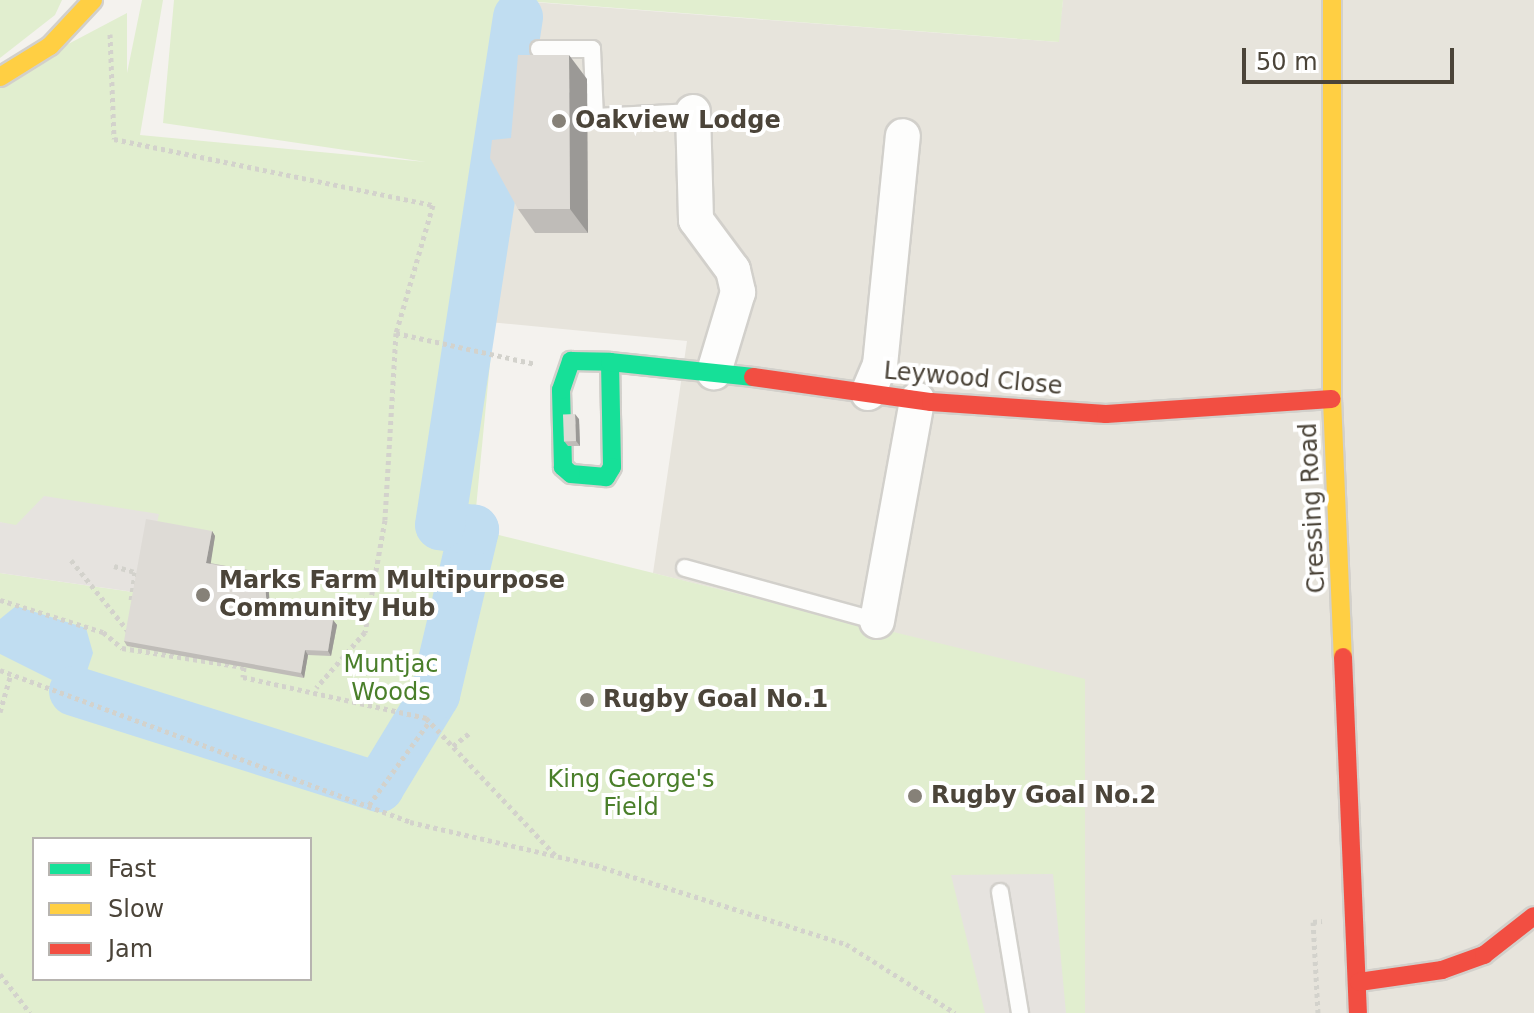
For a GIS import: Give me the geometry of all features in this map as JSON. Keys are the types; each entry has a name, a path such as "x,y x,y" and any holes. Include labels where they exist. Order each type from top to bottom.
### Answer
{"street":[{"name":"Cressing Road","path":"1332,0 1332,399 1358,1013"},
{"path":"0,77 50,46 91,2"},
{"path":"693,112 696,220 733,270 738,292 714,372"},
{"path":"868,393 880,365 903,136"},
{"name":"Leywood Close","path":"564,371 571,361 610,362 714,372 917,400 1106,414 1332,399"},
{"path":"564,371 563,467 606,477 612,467 610,362"},
{"path":"877,621 917,400"},
{"path":"1359,982 1442,970 1484,955 1534,916"}],"lane":[{"path":"539,49 592,49 595,117 693,112"},
{"path":"685,568 877,621"},
{"path":"1000,892 1020,1013"}],"path":[{"path":"91,2 110,21 114,139 433,205 396,333 385,520 365,632 316,688"},
{"path":"396,333 564,371"},
{"path":"71,560 128,631"},
{"path":"114,566 135,572 128,631 122,648"},
{"path":"0,600 103,632 122,648 244,667 243,677 316,688 428,720 558,858"},
{"path":"0,670 369,805 846,944 943,1002 955,1013"},
{"path":"0,712 11,674"},
{"path":"369,805 428,720"},
{"path":"453,746 471,732"},
{"path":"0,974 30,1013"}],"shaded area":[{"path":"1063,0 1534,0 1534,1013 1085,1013 1084,680 653,573 687,341 489,322 493,204 532,2 1058,42"},
{"path":"44,496 159,514 141,593 0,573 0,522 16,525"},
{"path":"1053,874 1066,1013 985,1013 951,875"}],"green space":[{"path":"0,0 62,0 55,15 0,58"},
{"path":"142,0 163,0 140,135 426,162 163,123 174,0 1063,0 1059,42 525,1 474,529 1085,679 1085,1013 0,1013 0,573 140,593 0,522 0,80 127,13 127,73"}],"water":[{"path":"16,606 86,628 93,653 82,686 74,691 0,654 0,619"}],"building":[{"name":"Oakview Lodge","path":"518,55 569,55 570,209 518,209 490,158 492,140 511,138"},
{"path":"563,414 575,414 576,441 564,441"},
{"name":"Marks Farm Multipurpose Community Hub","path":"146,519 212,531 206,563 264,573 267,607 333,620 328,651 305,650 301,673 124,641"}],"waterway":[{"path":"74,691 379,787 435,695 474,530 440,525 518,17"}],"traffic: fast":[{"path":"610,362 612,467 606,477 571,474 563,467 561,390 571,361 610,362 753,377"}],"traffic: slow":[{"path":"0,77 50,46 93,0"},
{"path":"1332,0 1332,399 1343,657"}],"traffic: jam":[{"path":"753,377 931,402 1106,414 1332,399"},
{"path":"1343,657 1358,1013"},
{"path":"1359,982 1442,970 1484,955 1534,916"}],"place":[{"name":"Oakview Lodge","path":"559,121"},
{"name":"Marks Farm Multipurpose Community Hub","path":"203,595"},
{"name":"Rugby Goal No.1","path":"587,700"},
{"name":"Rugby Goal No.2","path":"915,796"}],"park label":[{"name":"Muntjac Woods","path":"391,679"},
{"name":"King George's Field","path":"631,794"}]}
